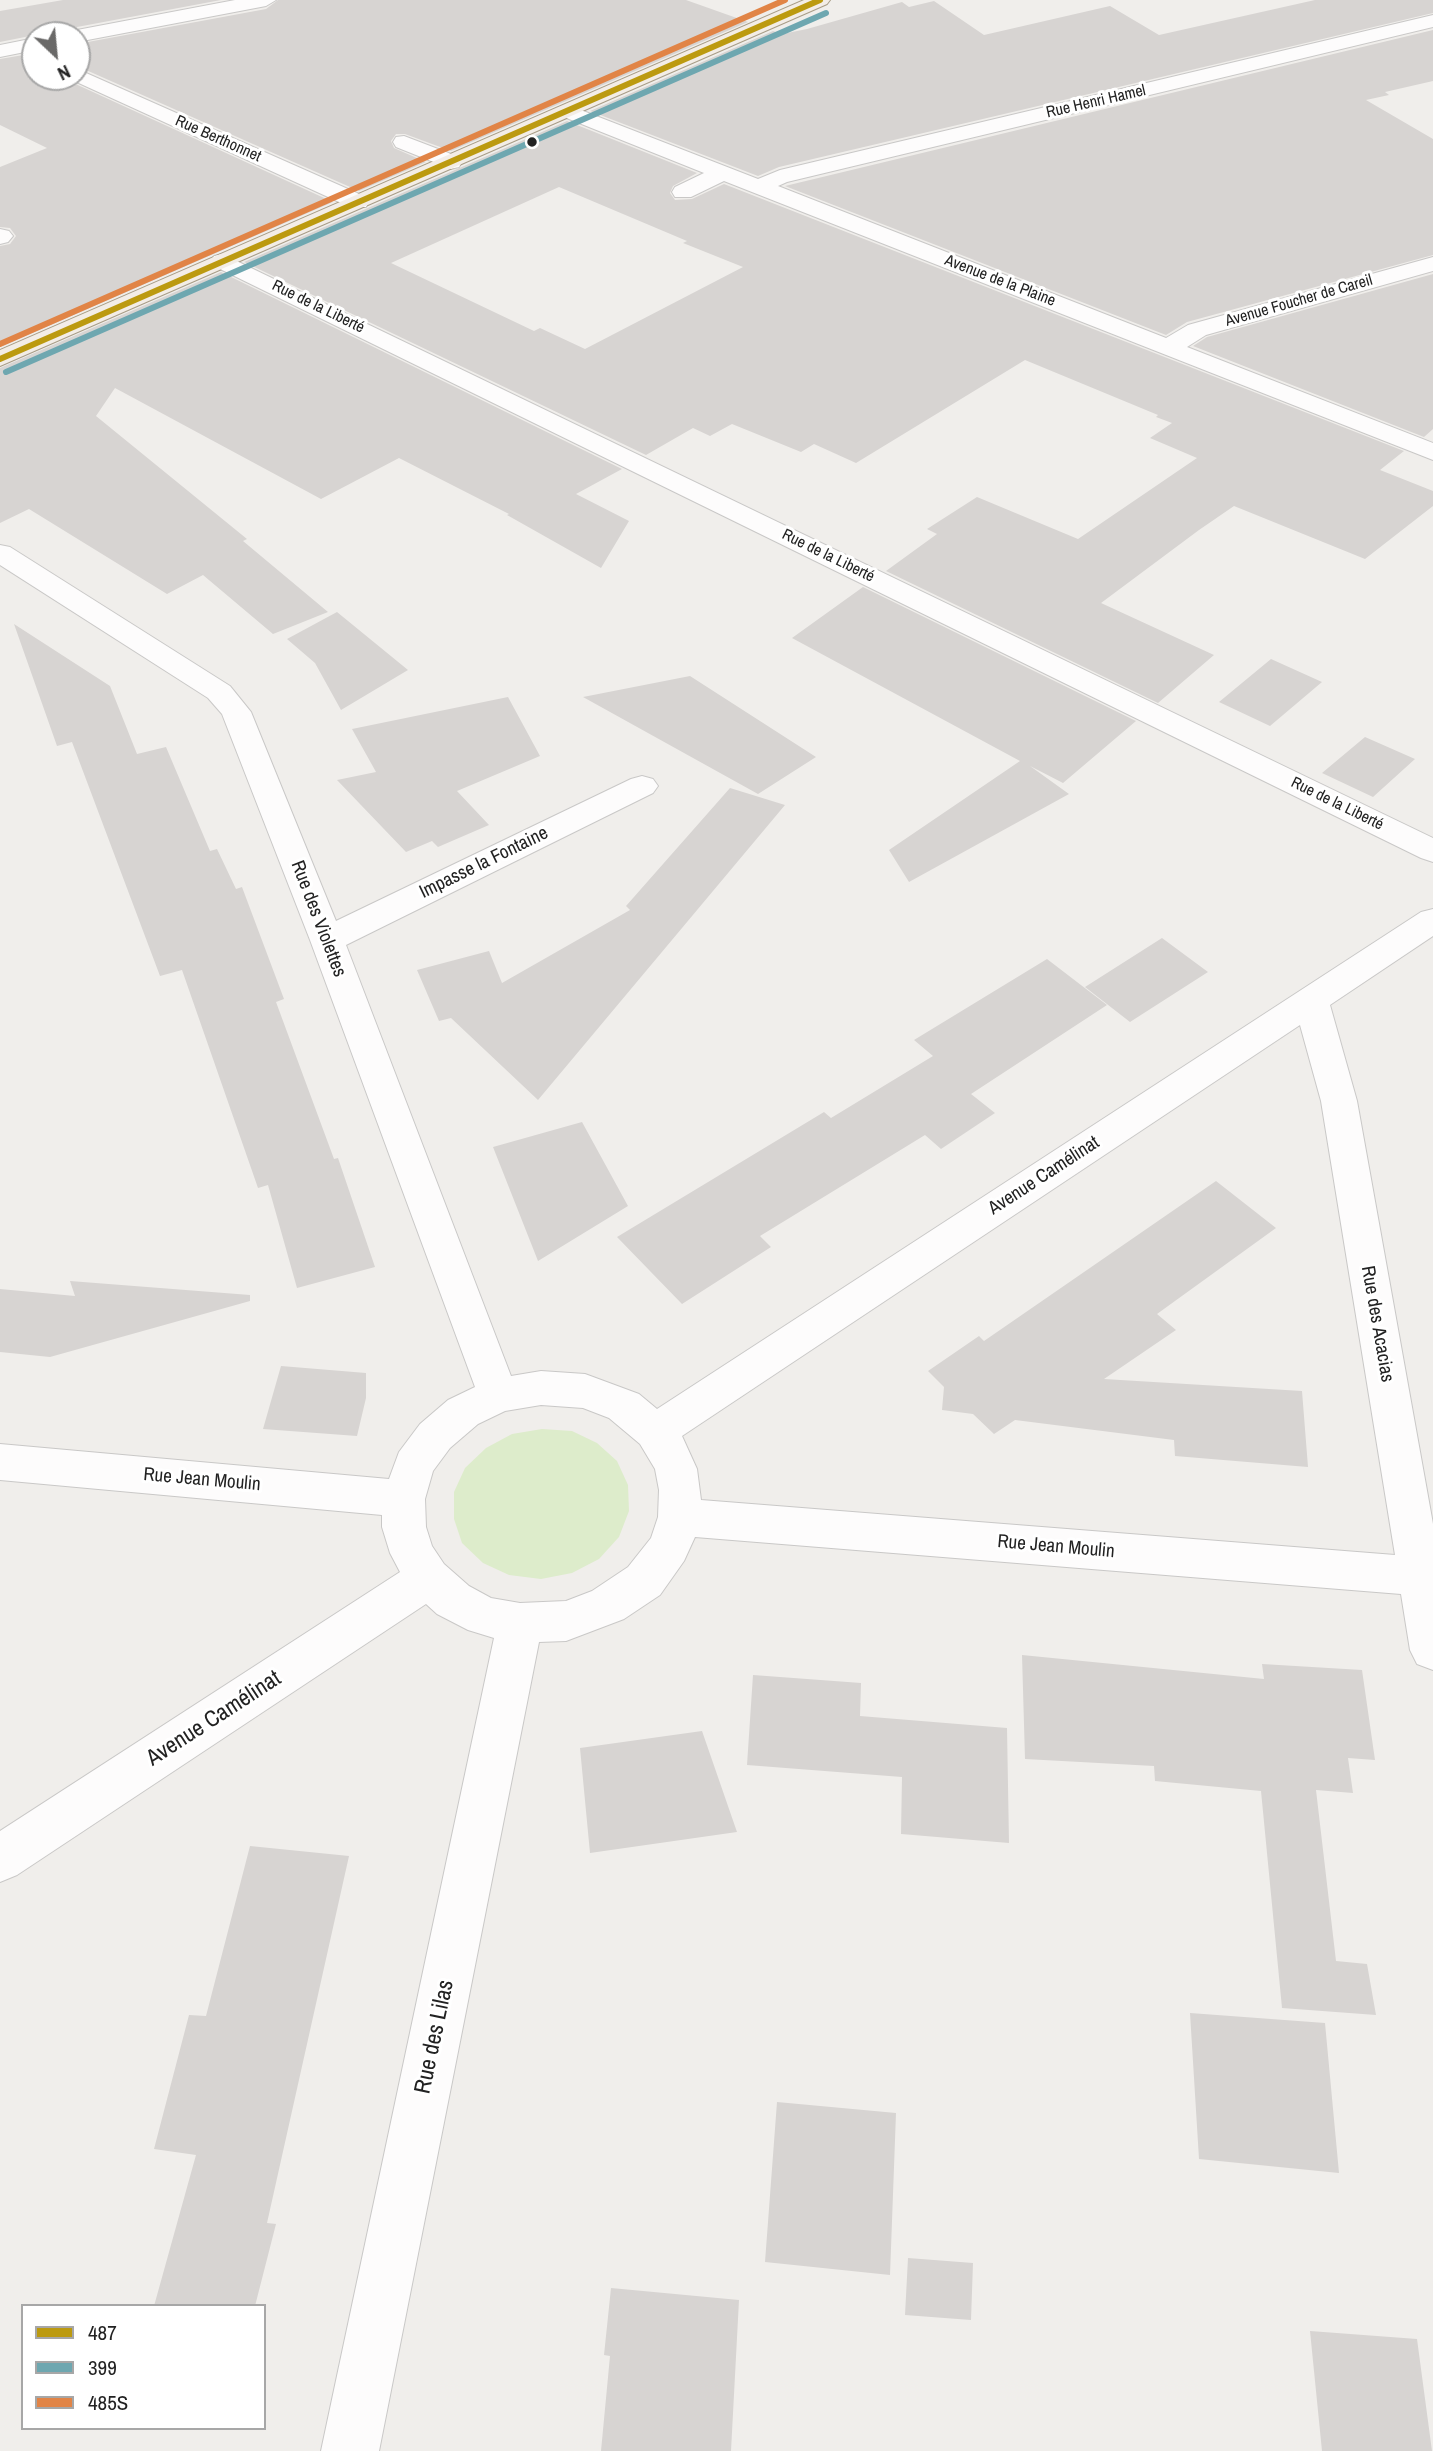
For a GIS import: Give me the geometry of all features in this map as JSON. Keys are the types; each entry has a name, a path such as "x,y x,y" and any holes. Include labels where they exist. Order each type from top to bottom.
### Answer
{"main road":[{"path":"4,353 451,162 820,0"}],"street":[{"path":"91,33 266,0"},
{"name":"Rue Henri Hamel","path":"761,186 791,174 1433,21"},
{"name":"Rue Berthonnet","path":"91,81 358,202"},
{"name":"Avenue de la Plaine","path":"566,111 1433,452"},
{"path":"404,142 451,162"},
{"path":"683,192 724,172"},
{"name":"Rue de la Liberté","path":"222,261 1433,851"},
{"name":"Avenue Foucher de Careil","path":"1169,347 1197,330 1433,264"},
{"path":"336,343 363,329"},
{"name":"Rue des Violettes","path":"0,553 219,692 236,712 327,940 498,1395"},
{"name":"Impasse la Fontaine","path":"327,940 642,786"},
{"name":"Avenue Camélinat","path":"655,1432 1433,920"},
{"name":"Rue des Acacias","path":"1311,1001 1339,1101 1427,1577 1433,1650"},
{"path":"541,1388 585,1391 624,1406 655,1432 668,1450 676,1469 680,1490 680,1517 669,1548 644,1581 608,1605 566,1621 520,1623 485,1616 453,1600 428,1578 412,1553 404,1527 404,1499 414,1465 435,1436 463,1412 498,1395 541,1388"},
{"name":"Rue Jean Moulin","path":"0,1462 404,1499"},
{"name":"Rue Jean Moulin","path":"680,1517 1427,1577"},
{"name":"Avenue Camélinat","path":"0,1860 428,1578"},
{"name":"Rue des Lilas","path":"350,2451 520,1623"}],"green space":[{"path":"542,1429 572,1431 597,1443 617,1461 628,1485 629,1511 619,1537 599,1559 572,1573 541,1579 509,1575 483,1563 462,1543 454,1519 454,1492 465,1468 486,1448 512,1434"}],"building":[{"path":"63,0 221,0 91,24 91,21 21,21 21,38 0,42 0,11"},
{"path":"278,0 686,0 748,22 451,151 405,134 396,134 391,141 394,148 426,162 359,191 91,72 91,41 266,9"},
{"path":"1315,0 1433,0 1433,13 779,167 758,176 590,111 773,31 782,34 807,29 902,2 909,7 934,1 984,35 1110,6 1159,35"},
{"path":"1433,30 1433,81 1385,92 1389,95 1366,100 1433,139 1433,255 1187,322 1166,335 785,186"},
{"path":"21,55 21,91 91,91 333,202 0,347 0,246 10,244 16,236 10,228 0,227 0,167 47,148 0,125 0,59"},
{"path":"567,121 697,173 673,186 670,193 675,200 692,199 724,184 1404,451 1380,470 1433,491 1433,506 1365,559 1234,506 1199,530 1101,603 1214,655 1158,703 886,571 937,534 927,529 977,497 1078,539 1197,458 1150,438 1172,423 1156,417 1158,415 1025,360 856,463 814,444 801,452 732,424 710,436 693,428 646,455 244,262","holes":["559,187 687,241 683,243 743,267 585,349 540,328 534,331 391,263"]},
{"path":"221,272 622,469 576,494 629,521 601,568 507,515 509,514 399,458 321,499 115,388 96,416 247,539 243,541 328,612 273,634 203,575 167,594 29,509 0,523 0,368"},
{"path":"1433,274 1433,429 1424,437 1193,346 1207,337"},
{"path":"863,587 1136,721 1063,783 1030,766 1069,794 909,882 889,850 1020,761 792,638"},
{"path":"337,612 408,670 341,710 315,663 287,639"},
{"path":"14,624 110,686 137,754 166,747 210,851 217,849 236,889 242,887 284,999 276,1002 334,1159 338,1158 375,1267 297,1288 268,1185 258,1188 182,970 160,976 72,742 57,746"},
{"path":"1271,659 1322,682 1270,726 1219,702"},
{"path":"690,676 816,757 758,794 583,697"},
{"path":"508,697 540,756 457,791 489,825 438,847 432,841 406,852 337,780 376,772 352,729"},
{"path":"1365,737 1415,759 1373,797 1322,773"},
{"path":"730,788 785,805 538,1100 451,1018 439,1021 417,970 489,951 502,983 630,910 626,906"},
{"path":"1162,938 1208,972 1130,1022 1085,987"},
{"path":"1047,959 1107,1005 971,1094 995,1113 941,1149 925,1135 760,1236 771,1247 682,1304 617,1237 824,1112 831,1118 933,1056 914,1040"},
{"path":"582,1122 628,1206 538,1261 493,1147"},
{"path":"1216,1181 1276,1228 1157,1314 1176,1330 1104,1379 1302,1391 1308,1467 1175,1456 1174,1440 1015,1420 994,1434 973,1414 942,1410 944,1387 928,1371 979,1336 984,1341"},
{"path":"70,1281 250,1295 250,1301 50,1357 0,1352 0,1289 75,1296"},
{"path":"281,1366 366,1373 366,1398 357,1436 263,1429"},
{"path":"1022,1655 1264,1679 1262,1664 1362,1670 1375,1760 1348,1758 1353,1793 1316,1790 1336,1961 1367,1964 1376,2015 1282,2008 1261,1791 1155,1781 1154,1766 1025,1759"},
{"path":"753,1675 861,1683 860,1716 1007,1728 1009,1843 901,1834 902,1777 747,1765"},
{"path":"702,1731 737,1832 590,1853 580,1748"},
{"path":"250,1846 349,1856 267,2223 276,2224 256,2304 155,2304 196,2155 154,2149 189,2015 206,2016"},
{"path":"1190,2013 1325,2023 1339,2173 1199,2159"},
{"path":"777,2102 896,2113 890,2275 765,2262"},
{"path":"908,2258 973,2263 971,2320 905,2315"},
{"path":"611,2288 739,2300 731,2451 601,2451 610,2356 604,2355"},
{"path":"1310,2331 1417,2339 1432,2451 1322,2451"}],"transit line":[{"name":"485S","path":"0,344 785,0"},
{"name":"487","path":"0,359 820,0"},
{"name":"399","path":"6,372 826,13"}]}
